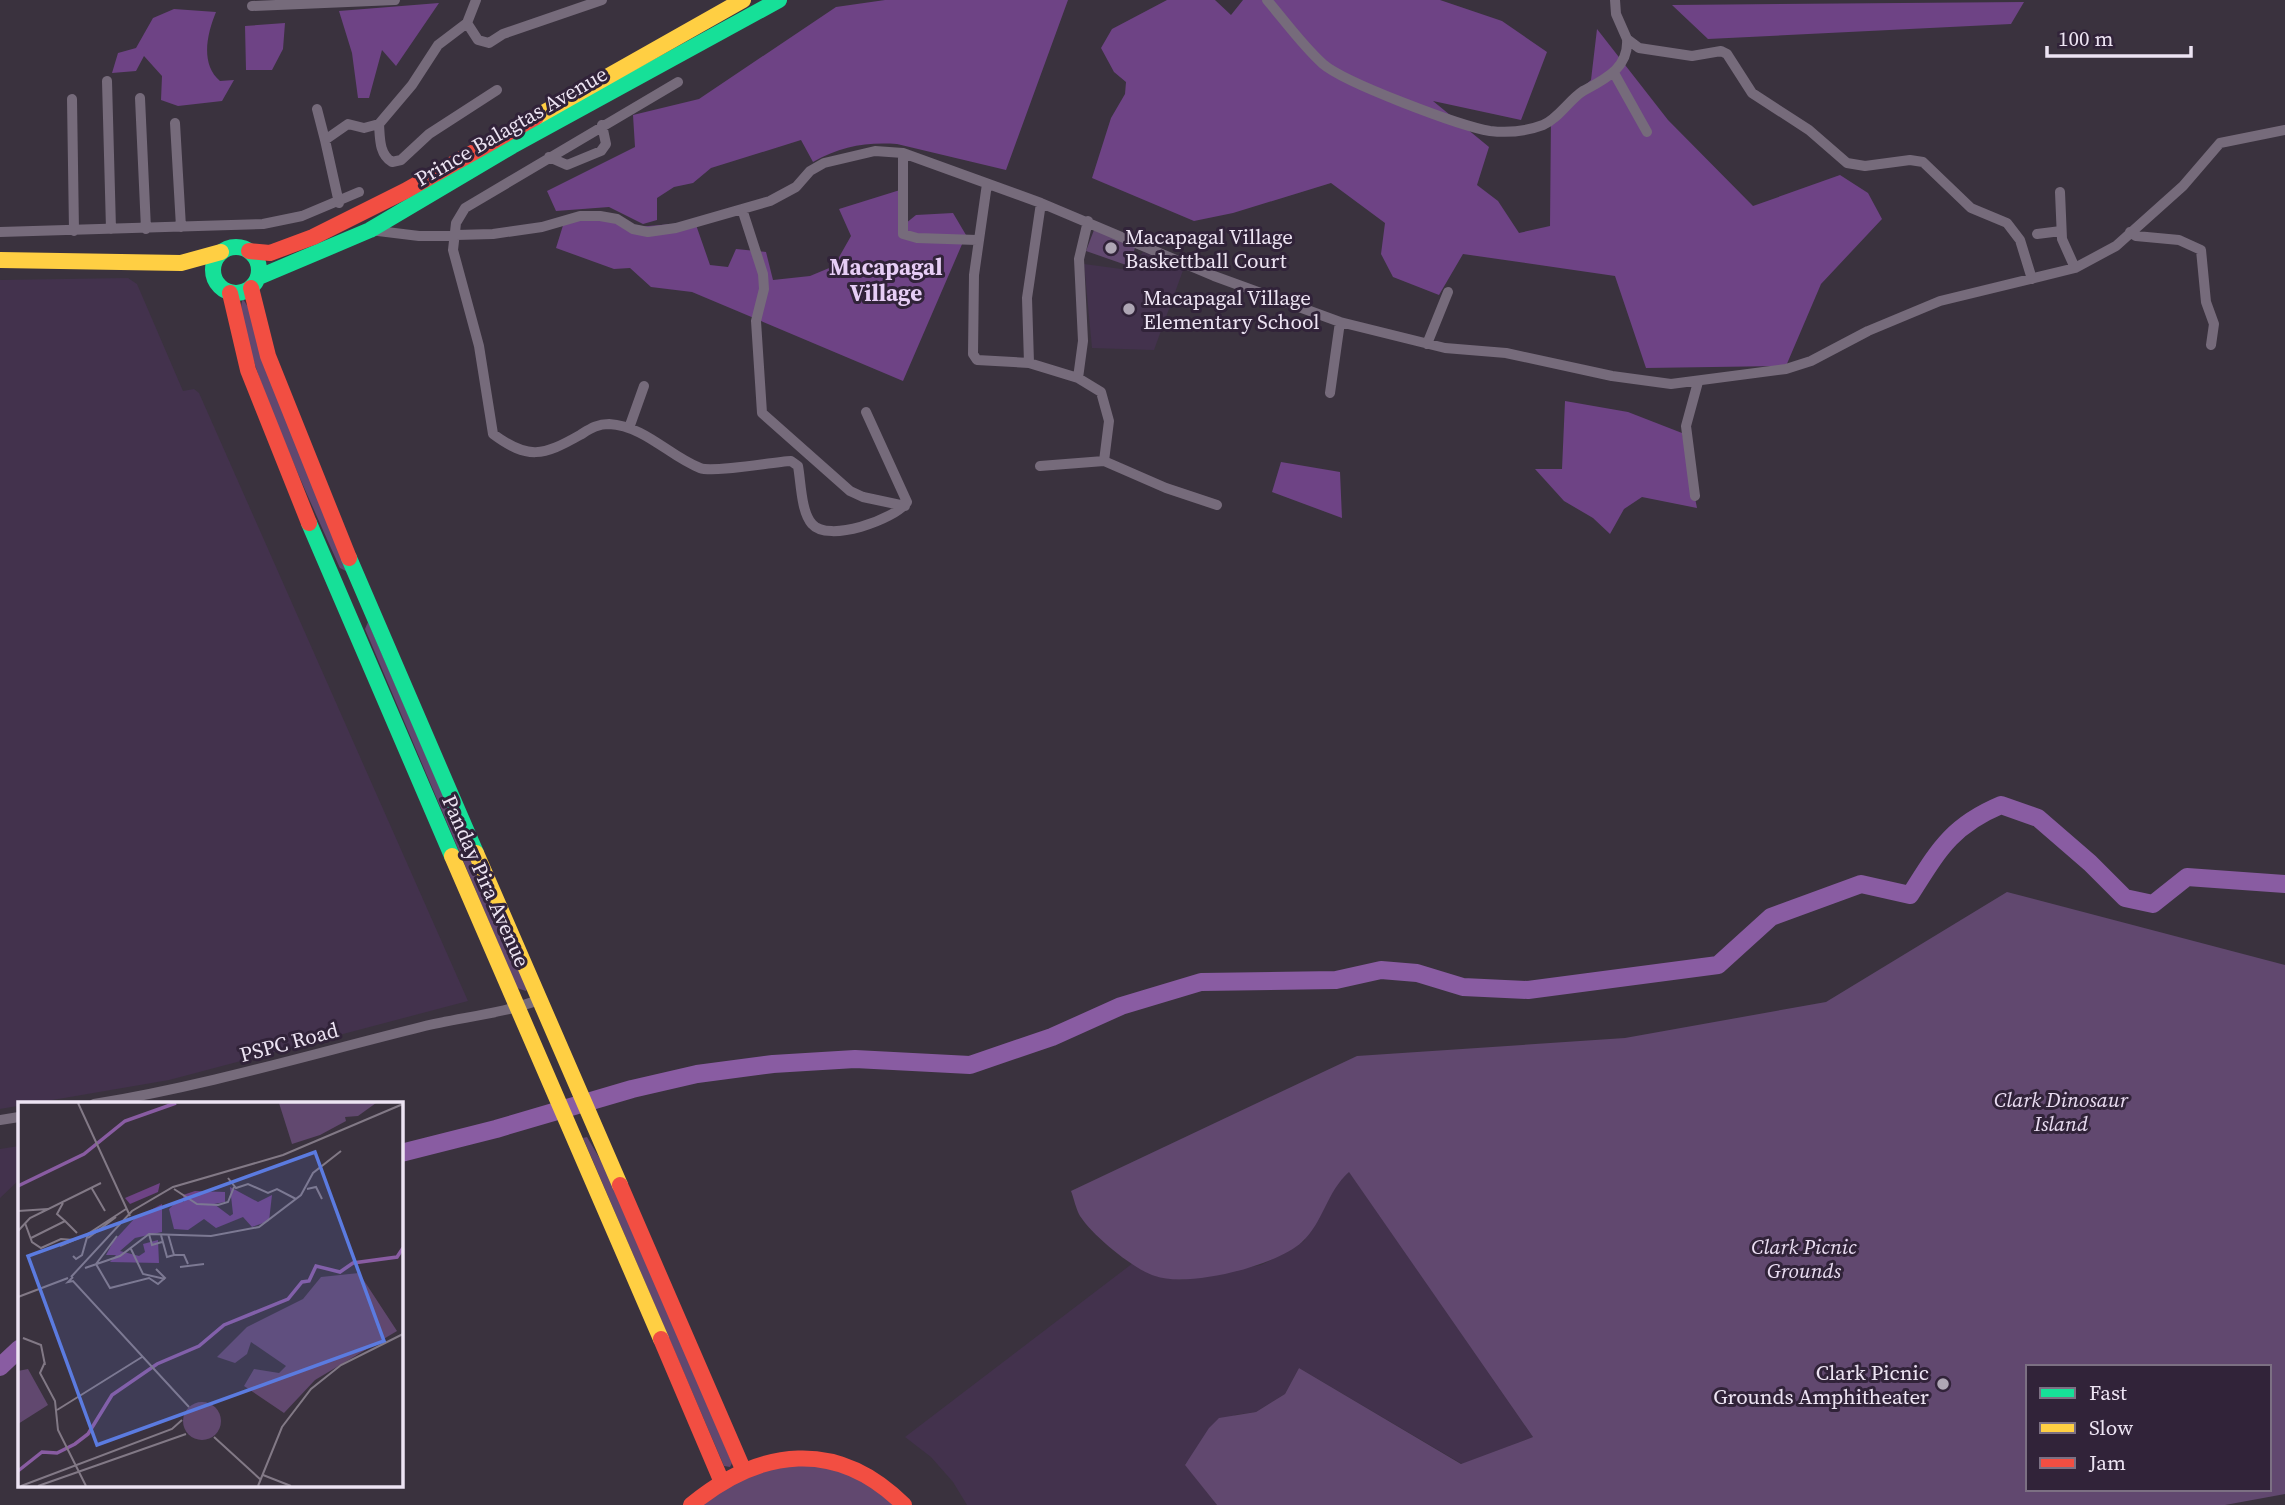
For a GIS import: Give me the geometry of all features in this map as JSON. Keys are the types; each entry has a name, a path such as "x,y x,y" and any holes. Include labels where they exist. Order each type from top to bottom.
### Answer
{"main road":[{"name":"Prince Balagtas Avenue","path":"249,251 270,253 359,214 743,0"},
{"name":"Prince Balagtas Avenue","path":"255,283 370,230 512,146 779,0"},
{"path":"0,260 181,263 235,247 249,251 258,263 255,283 230,293 214,280 181,263"},
{"path":"214,280 213,265 221,252"},
{"name":"Panday Pira Avenue","path":"255,283 268,356 355,572 743,1469"},
{"name":"Panday Pira Avenue","path":"230,293 248,370 332,580 543,1062 721,1480"},
{"path":"332,580 355,572"},
{"path":"691,1505 721,1480 743,1469 796,1459 828,1461 881,1484 904,1505"}],"street":[{"path":"252,5 395,0"},
{"path":"324,140 348,124 364,128 379,124 412,85 438,45 467,23 475,0"},
{"path":"467,23 478,40 489,43 503,34 602,0"},
{"path":"1267,0 1329,68 1410,105 1492,131 1513,132 1545,125 1579,94 1614,73 1628,52 1627,39 1616,14 1615,0"},
{"path":"1627,39 1639,48 1677,55 1706,55 1721,51 1734,60 1752,93 1809,130 1847,163 1865,166 1910,160 1923,162 1971,208 1997,218 2014,230 2032,279"},
{"path":"1614,73 1647,132"},
{"path":"107,81 111,229"},
{"path":"678,82 465,208 456,223 453,250 479,346 493,434 510,447 534,455 597,425 629,428 708,470 790,461 797,466 807,516 819,529 844,530 883,521 905,506 907,498 866,412"},
{"path":"379,124 379,141 386,158 392,162 401,160 429,134 497,90"},
{"path":"140,98 146,229"},
{"path":"72,99 74,231"},
{"path":"317,109 338,203"},
{"path":"175,123 181,227"},
{"path":"549,158 567,165 601,151 606,144 602,125"},
{"path":"370,230 419,236 453,236 525,230 590,216 617,219 633,229 648,232 676,228 770,201 796,187 810,171 824,163 875,152 903,153 1088,221 1214,276 1340,322 1427,344 1506,353 1612,376 1671,384 1796,367 1879,326 1940,302 2075,268 2110,250 2183,186 2220,143 2285,130"},
{"path":"903,153 903,234 917,238 977,240"},
{"path":"987,184 977,240 974,358 1029,363 1078,378 1101,392 1106,404 1109,438 1104,461"},
{"path":"0,232 263,224 302,216 359,192"},
{"path":"2060,192 2061,232 2075,268"},
{"path":"1029,363 1027,298 1041,203"},
{"path":"742,209 763,274 764,289 756,321 762,413 850,491 863,497 905,506"},
{"path":"1078,378 1083,328 1079,260 1088,221"},
{"path":"2037,234 2061,232"},
{"path":"2130,232 2136,236 2179,240 2201,250 2206,302 2214,324 2211,345"},
{"path":"1427,344 1448,292"},
{"path":"1330,393 1340,322"},
{"path":"1695,496 1686,426 1698,382"},
{"path":"629,428 644,386"},
{"path":"1040,466 1104,461 1166,488 1217,505"},
{"name":"PSPC Road","path":"106,1102 198,1086 493,1011 538,994"},
{"path":"0,1120 18,1117"}],"shaded area":[{"path":"885,0 1068,0 1006,170 897,144 854,146 813,162 801,140 711,168 693,183 674,187 657,198 657,220 643,224 609,207 556,211 547,191 635,147 633,115 699,99 836,7"},
{"path":"1167,0 1215,0 1231,15 1243,0 1440,0 1502,21 1547,52 1521,120 1433,101 1489,147 1477,185 1498,201 1519,233 1550,226 1551,116 1591,80 1597,29 1668,120 1753,206 1840,175 1868,193 1882,219 1821,284 1786,366 1646,368 1615,276 1463,254 1439,295 1393,277 1381,254 1385,223 1331,183 1233,213 1194,221 1092,178 1111,118 1125,94 1126,82 1114,72 1101,48 1112,29"},
{"path":"2024,2 2011,24 1708,39 1672,5"},
{"path":"439,3 396,66 382,50 369,98 358,98 352,53 339,11"},
{"path":"174,9 216,12 207,48 210,66 220,81 234,80 222,101 178,106 161,100 162,76 144,56 136,71 112,73 118,53 136,48 153,18"},
{"path":"285,23 283,49 272,70 246,70 245,26"},
{"path":"900,190 900,228 916,215 953,213 966,235 903,381 692,292 651,287 630,268 614,269 556,248 565,219 605,217 637,227 695,222 710,265 728,267 736,249 766,252 773,280 810,276 834,266 851,236 839,209"},
{"name":"Macapagal Village Elementary School","path":"1143,252 1185,265 1154,350 1092,348 1084,264 1129,270"},
{"path":"128,278 137,284 183,391 194,389 199,393 468,1001 169,1080 41,1102 18,1102 18,1106 0,1109 0,280"},
{"path":"1565,401 1628,412 1682,433 1697,508 1642,497 1624,509 1610,534 1593,518 1564,501 1535,469 1562,469"},
{"path":"1281,462 1340,472 1342,518 1272,492"},
{"path":"18,1146 18,1181 0,1198 0,1149"},
{"path":"1349,1171 1533,1437 1462,1464 1299,1368 1285,1394 1256,1412 1235,1415 1185,1464 1217,1505 967,1505 953,1482 931,1457 905,1437 1133,1263 1155,1276 1181,1280 1261,1265 1291,1250 1304,1241 1337,1184"}],"green space":[{"name":"Macapagal Village Baskettball Court","path":"1094,230 1136,245 1129,266 1086,251"},
{"path":"243,299 348,572 340,568 262,386 242,317"},
{"path":"368,622 526,991 517,988 365,629"},
{"name":"Clark Picnic Grounds","path":"2007,892 2285,965 2285,1494 2225,1505 1217,1505 1185,1465 1209,1428 1219,1418 1256,1412 1285,1394 1299,1368 1461,1464 1533,1437 1349,1172 1335,1188 1315,1226 1302,1242 1290,1251 1253,1266 1209,1277 1188,1279 1155,1276 1125,1259 1086,1224 1071,1191 1357,1056 1625,1038 1826,1002"},
{"path":"587,1137 613,1181 732,1463 730,1467 724,1466 583,1138"},
{"path":"799,1465 830,1468 853,1474 899,1505 698,1505 746,1478"}],"waterway":[{"path":"402,1153 496,1129 632,1089 697,1074 773,1064 855,1059 970,1065 1052,1037 1121,1006 1201,982 1336,980 1381,970 1417,973 1463,987 1528,990 1718,965 1771,917 1861,884 1910,895 1947,841 1970,822 2001,805 2038,818 2125,898 2153,904 2187,877 2285,884"},
{"path":"0,1367 18,1350"}],"traffic: fast":[{"path":"259,277 370,230 512,146 779,0"},
{"path":"236,247 253,253 259,270 253,287 236,293 219,287 213,270 219,253 236,247"},
{"path":"309,523 452,856"},
{"path":"349,558 476,853"}],"traffic: slow":[{"path":"536,117 743,0"},
{"path":"0,260 181,263 221,252"},
{"path":"476,853 620,1185"},
{"path":"452,856 661,1339"}],"traffic: jam":[{"path":"249,251 270,253 313,237 405,191 536,117"},
{"path":"251,288 268,356 349,558"},
{"path":"230,293 248,370 309,523"},
{"path":"620,1185 743,1469"},
{"path":"661,1339 721,1480"},
{"path":"691,1505 717,1486 744,1472 771,1462 798,1458 825,1461 852,1469 878,1483 904,1505"}],"place":[{"name":"Macapagal Village Baskettball Court","path":"1111,248"},
{"name":"Macapagal Village Elementary School","path":"1129,309"},
{"name":"Clark Picnic Grounds Amphitheater","path":"1943,1384"}],"district":[{"name":"Macapagal Village","path":"886,280"}],"park label":[{"name":"Clark Dinosaur Island","path":"2061,1111"}]}
